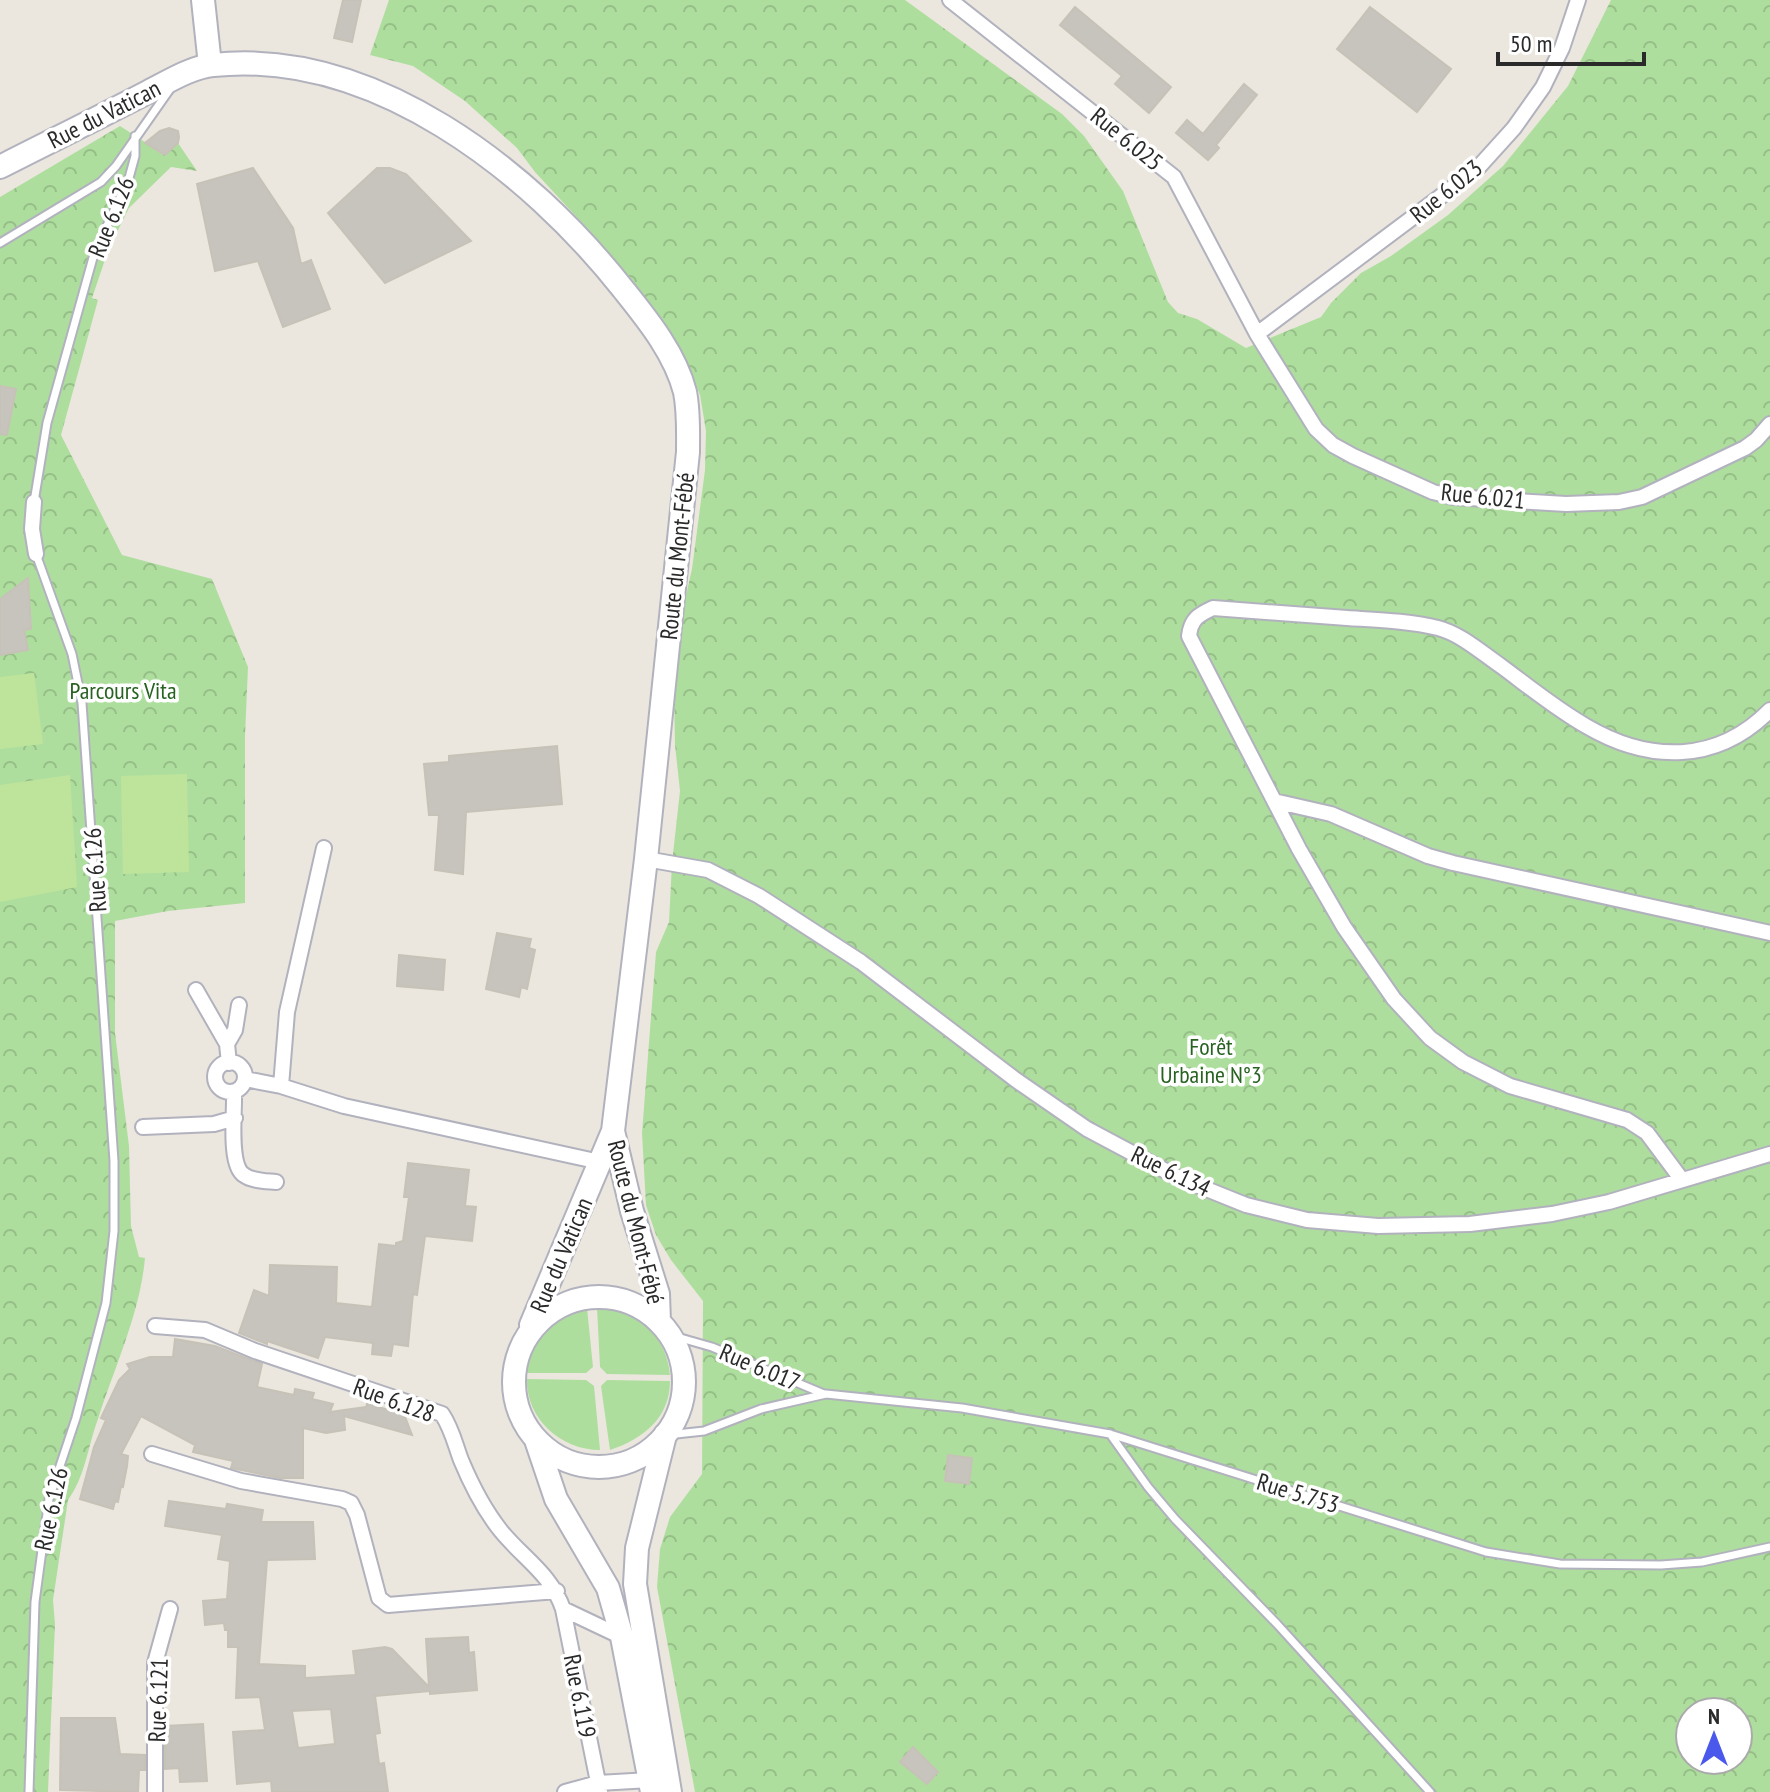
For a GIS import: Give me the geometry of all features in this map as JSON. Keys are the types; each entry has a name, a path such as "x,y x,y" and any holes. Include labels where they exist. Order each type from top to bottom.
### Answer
{"street":[{"path":"203,0 210,65"},
{"name":"Rue 6.025","path":"950,0 1174,177 1254,329"},
{"name":"Rue 6.023","path":"1254,329 1476,170 1514,128 1543,87 1562,48 1578,0"},
{"name":"Rue du Vatican","path":"0,167 178,77 210,65"},
{"name":"Route du Mont-Fébé","path":"210,65 263,65 320,73 376,92 444,126 492,158 547,207 605,266 660,339 684,391 689,428 646,859 613,1131 665,1328"},
{"name":"Rue 6.021","path":"1254,329 1316,429 1333,445 1433,492 1453,497 1566,504 1619,502 1642,497 1745,448 1770,424"},
{"name":"Rue 6.126","path":"34,502 32,529 36,554"},
{"path":"1682,1180 1647,1133 1627,1120 1510,1086 1463,1062 1430,1038 1394,999 1344,927 1274,801 1189,636 1190,624 1198,615 1213,608 1381,620 1439,628 1464,641 1586,727 1629,745 1674,754 1725,742 1754,727 1770,710"},
{"path":"1274,801 1331,814 1428,856 1453,863 1770,933"},
{"path":"281,1086 287,1012 324,848"},
{"name":"Rue 6.134","path":"646,859 708,870 759,896 861,962 1016,1080 1087,1129 1179,1178 1246,1205 1307,1220 1364,1225 1470,1224 1552,1214 1609,1202 1770,1154"},
{"path":"196,990 227,1044 229,1063"},
{"path":"227,1044 235,1030 239,1005"},
{"path":"229,1063 240,1067 245,1079 234,1092 220,1088 215,1078 219,1068 229,1063"},
{"path":"245,1079 281,1086 344,1106 600,1162"},
{"path":"234,1092 234,1153 237,1168 248,1177 276,1182"},
{"path":"143,1127 214,1124 235,1118"},
{"name":"Rue du Vatican","path":"527,1335 613,1131"},
{"name":"Rue 6.017","path":"591,1297 628,1302 665,1328 680,1356 684,1378 680,1409 656,1445 632,1460 606,1466 580,1465 555,1455 535,1439 522,1420 515,1399 513,1376 527,1335 545,1316 566,1303 591,1297"},
{"name":"Rue 6.128","path":"155,1326 205,1330 255,1351 442,1414 461,1460 500,1530 547,1578 557,1591 563,1609"},
{"path":"665,1435 637,1548 635,1584 670,1792"},
{"path":"535,1439 556,1499 608,1588 622,1637 651,1786 565,1792"},
{"path":"152,1454 241,1481 351,1503 355,1508 379,1598 388,1605 557,1591"},
{"name":"Rue 6.121","path":"155,1792 155,1663 170,1609"},
{"path":"563,1609 622,1637"},
{"name":"Rue 6.119","path":"563,1609 599,1788"}],"lane":[{"path":"135,136 178,77"},
{"name":"Rue 6.126","path":"0,243 101,182 116,166 135,136"},
{"name":"Rue 6.126","path":"34,502 47,423 94,254 129,178 135,156 135,136"},
{"name":"Rue 6.126","path":"29,1792 35,1602 49,1499 76,1418 106,1303 114,1231 114,1161 82,703 72,654 36,554"},
{"name":"Rue 6.017","path":"665,1328 826,1394"},
{"name":"Rue 6.017","path":"665,1435 704,1431 761,1409 826,1394"},
{"name":"Rue 5.753","path":"826,1394 962,1408 1110,1434 1519,1560 1560,1564 1661,1565 1702,1562 1770,1547"},
{"path":"1110,1434 1175,1519 1288,1636 1430,1792"}],"green space":[{"name":"Forêt Urbaine N°3","path":"389,0 905,0 1062,114 1084,136 1123,191 1168,302 1178,313 1197,319 1246,348 1321,317 1361,273 1391,256 1448,215 1503,166 1568,86 1611,0 1770,0 1770,1792 695,1792 657,1587 660,1549 670,1517 702,1474 703,1301 656,1235 646,1205 642,1133 656,952 669,922 680,791 674,690 681,617 692,569 705,470 706,431 700,395 688,365 668,330 629,276 613,262 596,238 517,148 465,101 413,66 370,55"},
{"name":"Parcours Vita","path":"120,126 165,155 178,143 197,171 171,167 129,208 109,248 92,298 98,300 61,435 122,555 212,579 248,667 245,903 168,911 115,921 115,1033 129,1146 131,1226 139,1257 145,1258 132,1319 82,1471 68,1500 53,1600 55,1624 48,1792 0,1792 0,197"},
{"path":"34,673 43,744 0,749 0,677"},
{"path":"187,774 189,872 123,874 121,776"},
{"path":"70,775 77,887 0,902 0,785"},
{"path":"587,1308 593,1367 586,1373 527,1373 529,1360 546,1331"},
{"path":"597,1308 624,1313 647,1327 663,1348 670,1375 607,1374 600,1367"},
{"path":"527,1379 586,1380 594,1386 600,1450 572,1445 548,1430 532,1407"},
{"path":"607,1380 670,1381 669,1394 660,1416 633,1440 610,1450 601,1386"}],"building":[{"path":"343,0 361,0 352,42 334,38"},
{"path":"1075,7 1171,87 1149,113 1115,84 1122,76 1060,25"},
{"path":"1370,7 1451,69 1417,112 1337,49"},
{"path":"1244,84 1257,95 1216,145 1219,148 1208,160 1176,133 1187,120 1203,134"},
{"path":"169,128 178,131 179,137 178,143 165,155 145,143 160,131"},
{"path":"253,168 293,228 301,264 311,260 330,309 283,327 258,261 215,271 197,184"},
{"path":"377,168 390,168 406,174 471,241 385,283 328,213"},
{"path":"0,386 16,389 7,435 0,434"},
{"path":"28,578 31,629 24,630 28,650 0,655 0,599"},
{"path":"557,746 562,804 466,812 463,874 435,870 439,815 429,815 424,764 449,762 449,756"},
{"path":"497,933 531,939 529,948 535,950 527,989 521,987 519,997 486,989"},
{"path":"399,955 445,960 443,990 397,986"},
{"path":"408,1163 469,1170 465,1206 476,1207 472,1241 425,1236 417,1295 413,1294 408,1346 393,1344 391,1356 372,1354 373,1343 325,1337 318,1358 239,1333 254,1290 269,1296 270,1265 337,1267 336,1303 372,1307 379,1244 396,1246 396,1243 403,1241 409,1197 404,1197"},
{"path":"175,1339 215,1346 262,1364 257,1387 294,1395 295,1389 314,1393 312,1399 333,1404 330,1412 366,1407 367,1404 404,1414 412,1435 344,1416 345,1430 326,1433 303,1428 303,1478 280,1478 231,1468 233,1461 193,1452 195,1445 141,1416 121,1454 128,1456 127,1466 123,1487 113,1509 80,1499 94,1447 106,1420 101,1418 119,1380 130,1369 127,1364 150,1357 173,1357"},
{"path":"948,1455 972,1458 969,1484 945,1481"},
{"path":"169,1501 226,1509 227,1504 263,1510 261,1522 313,1522 315,1559 267,1560 259,1664 305,1666 305,1678 356,1675 353,1651 385,1647 392,1649 429,1687 426,1639 468,1637 469,1653 474,1652 477,1690 375,1696 380,1733 375,1734 379,1764 384,1763 388,1792 272,1792 271,1781 237,1784 233,1732 265,1730 260,1697 236,1698 238,1647 228,1647 228,1630 225,1630 224,1623 205,1625 203,1601 227,1599 230,1561 218,1559 222,1535 165,1526","holes":["331,1709 335,1744 298,1748 292,1711"]},
{"path":"61,1718 115,1718 120,1754 145,1755 145,1770 139,1770 138,1792 60,1790"},
{"path":"203,1724 207,1781 180,1782 179,1768 165,1769 165,1726"},
{"path":"913,1747 938,1772 927,1784 900,1762"}]}
